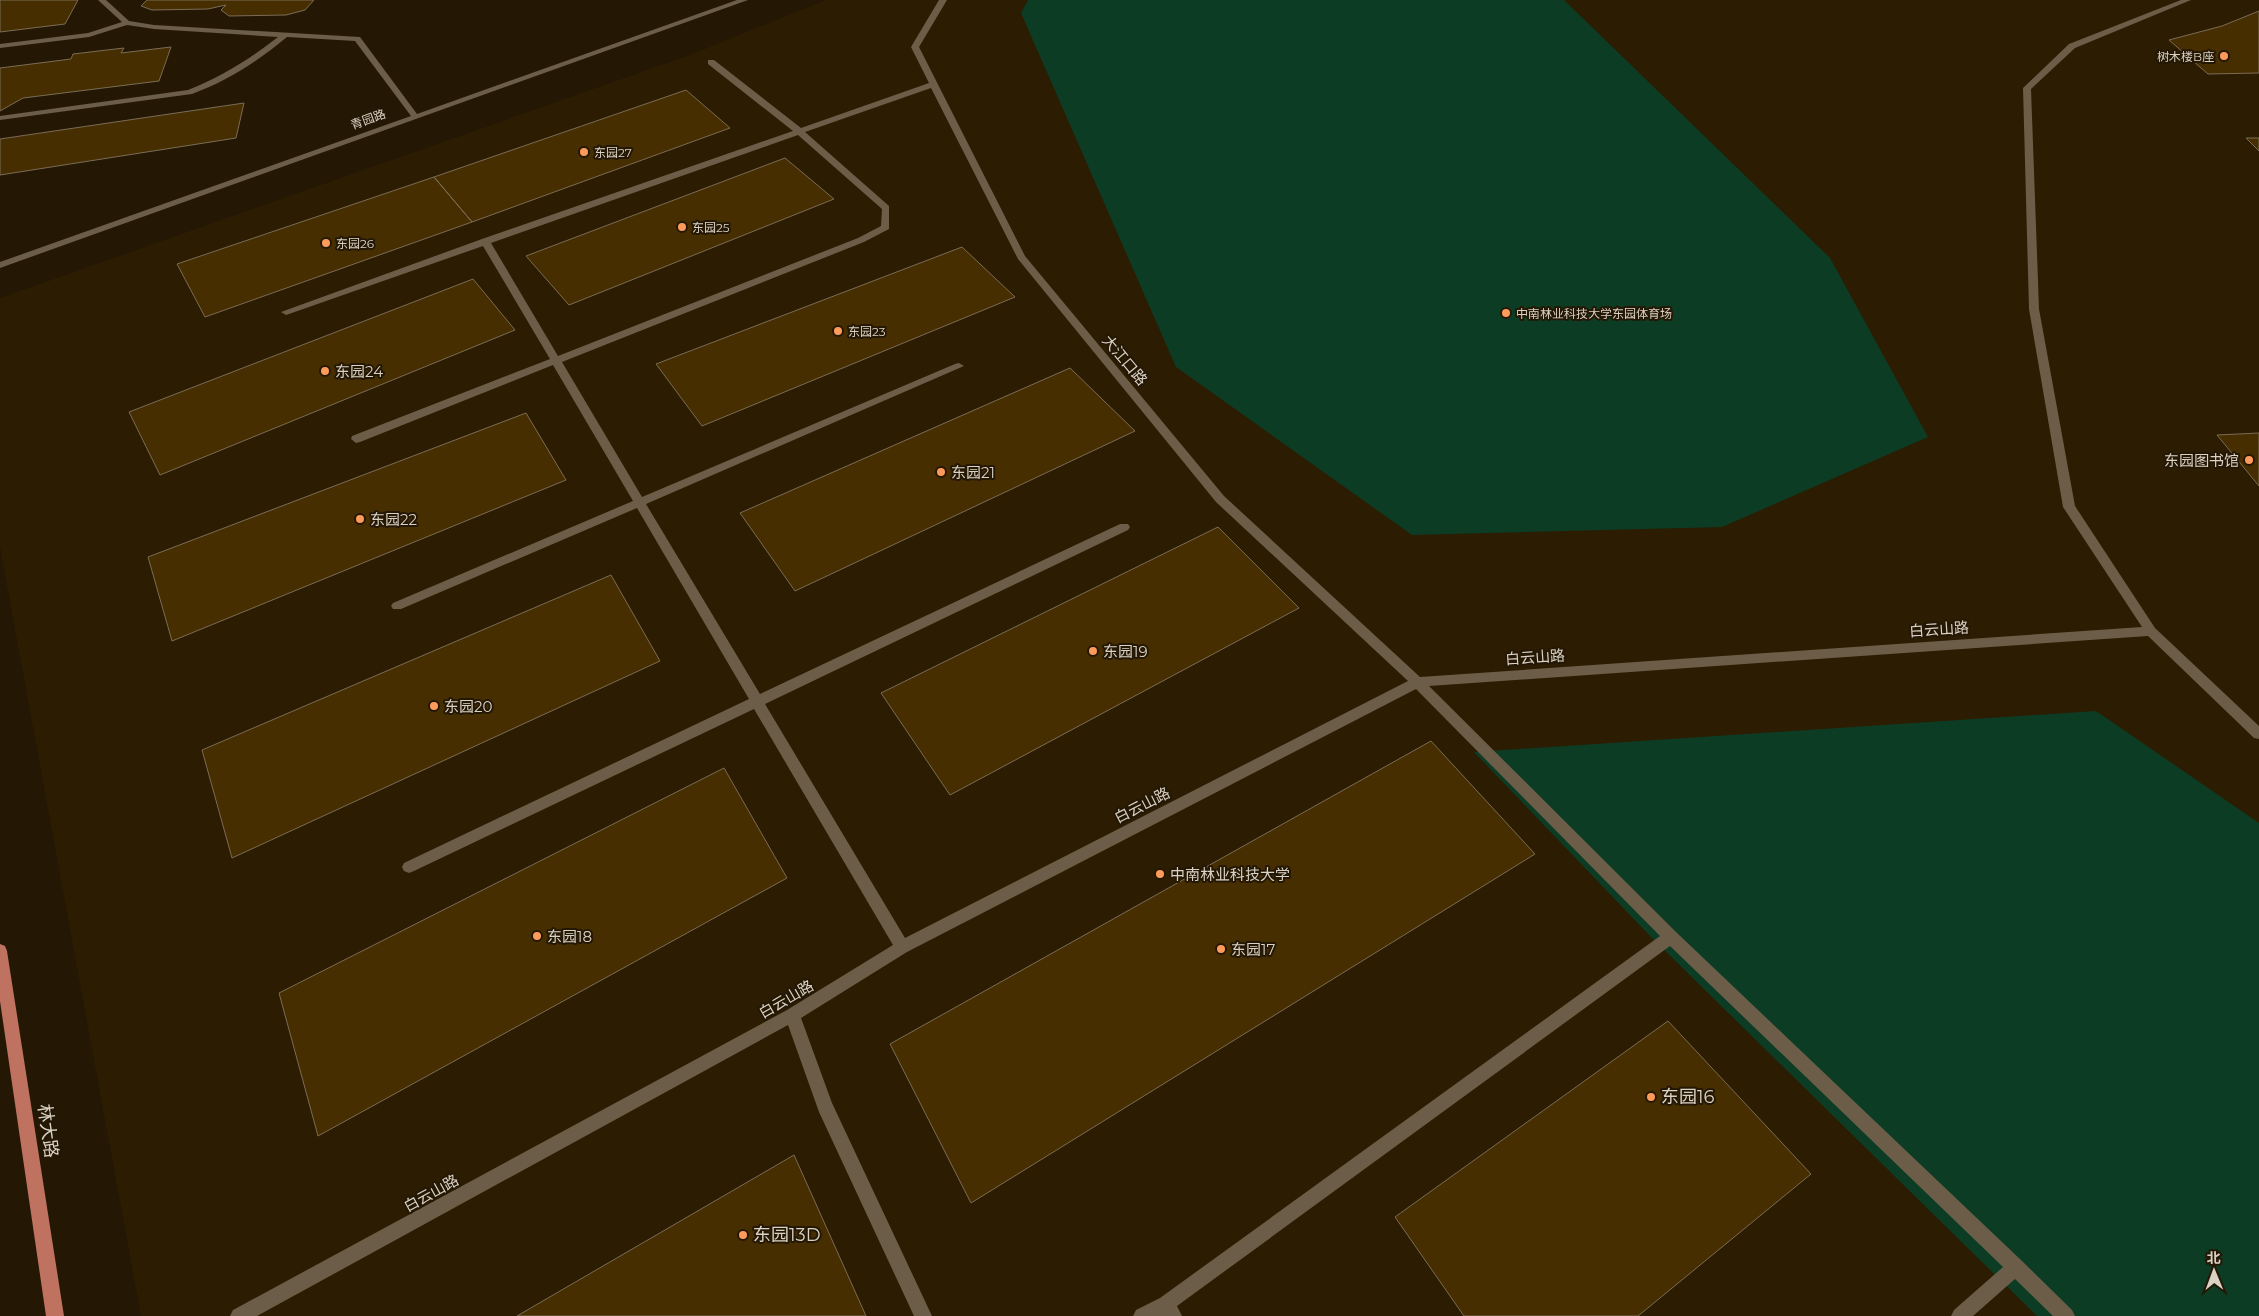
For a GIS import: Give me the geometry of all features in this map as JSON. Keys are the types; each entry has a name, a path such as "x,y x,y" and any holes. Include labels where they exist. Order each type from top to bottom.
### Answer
{"main road":[{"name":"林大路","path":"0,951 55,1316"}],"street":[{"path":"102,0 128,23"},
{"name":"青园路","path":"0,265 744,0"},
{"name":"大江口路","path":"943,0 915,47 1021,257 1220,499 1417,682 1671,937 2066,1316"},
{"path":"2179,1 2072,46 2026,88 2034,309 2069,507 2151,631 2259,734"},
{"path":"0,46 89,35 128,23 154,27 357,39 415,116"},
{"path":"0,118 189,92 214,83 253,62 286,34"},
{"path":"356,438 852,244 886,227 886,208 799,131 711,62"},
{"path":"286,312 934,84"},
{"path":"485,241 902,947"},
{"path":"397,606 959,366"},
{"path":"408,867 1124,527"},
{"name":"白云山路","path":"239,1316 792,1015 902,947 1417,682 2151,631"},
{"path":"1142,1316 1170,1310 1671,937"},
{"path":"792,1015 825,1106 923,1316"},
{"path":"1960,1316 2016,1267"}],"shaded area":[{"name":"中南林业科技大学","path":"826,0 2259,0 2259,1316 141,1316 0,547 0,298 690,55"}],"green space":[{"name":"中南林业科技大学东园体育场","path":"1028,0 1564,0 1830,258 1928,437 1722,527 1412,535 1176,367 1021,13"},
{"path":"2096,711 2259,823 2259,1316 2037,1316 1651,937 1474,752"}],"building":[{"path":"0,0 78,0 65,24 0,32"},
{"path":"147,0 314,0 305,10 286,15 229,16 221,10 226,5 208,9 152,10 141,6"},
{"name":"树木楼B座","path":"2259,11 2259,73 2208,74 2169,40 2222,26"},
{"path":"171,47 159,81 23,98 0,111 0,68 71,59 73,54 124,48 121,53"},
{"name":"东园27","path":"686,90 730,128 472,222 434,177"},
{"path":"244,103 236,138 0,175 0,139"},
{"path":"2246,138 2259,138 2259,151"},
{"name":"东园25","path":"785,158 834,199 569,305 526,256"},
{"name":"东园26","path":"434,177 472,222 205,317 177,264"},
{"name":"东园23","path":"962,247 1015,297 702,426 656,364"},
{"name":"东园24","path":"473,279 515,330 160,475 129,412"},
{"name":"东园21","path":"1070,368 1135,431 795,591 740,513"},
{"name":"东园22","path":"526,413 566,480 172,641 148,557"},
{"name":"东园图书馆","path":"2259,433 2259,486 2217,435"},
{"name":"东园19","path":"1218,527 1299,608 950,795 881,693"},
{"name":"东园20","path":"611,575 660,661 232,858 202,750"},
{"name":"东园17","path":"1431,741 1535,854 971,1203 890,1044"},
{"name":"东园18","path":"724,768 787,878 318,1136 279,993"},
{"name":"东园16","path":"1668,1021 1811,1174 1638,1316 1464,1316 1395,1217"},
{"name":"东园13D","path":"794,1155 866,1316 517,1316"}],"place":[{"name":"树木楼B座","path":"2224,56"},
{"name":"东园27","path":"584,152"},
{"name":"东园25","path":"682,227"},
{"name":"东园26","path":"326,243"},
{"name":"中南林业科技大学东园体育场","path":"1506,313"},
{"name":"东园23","path":"838,331"},
{"name":"东园24","path":"325,371"},
{"name":"东园图书馆","path":"2249,460"},
{"name":"东园21","path":"941,472"},
{"name":"东园22","path":"360,519"},
{"name":"东园19","path":"1093,651"},
{"name":"东园20","path":"434,706"},
{"name":"中南林业科技大学","path":"1160,874"},
{"name":"东园18","path":"537,936"},
{"name":"东园17","path":"1221,949"},
{"name":"东园16","path":"1651,1097"},
{"name":"东园13D","path":"743,1235"}]}
